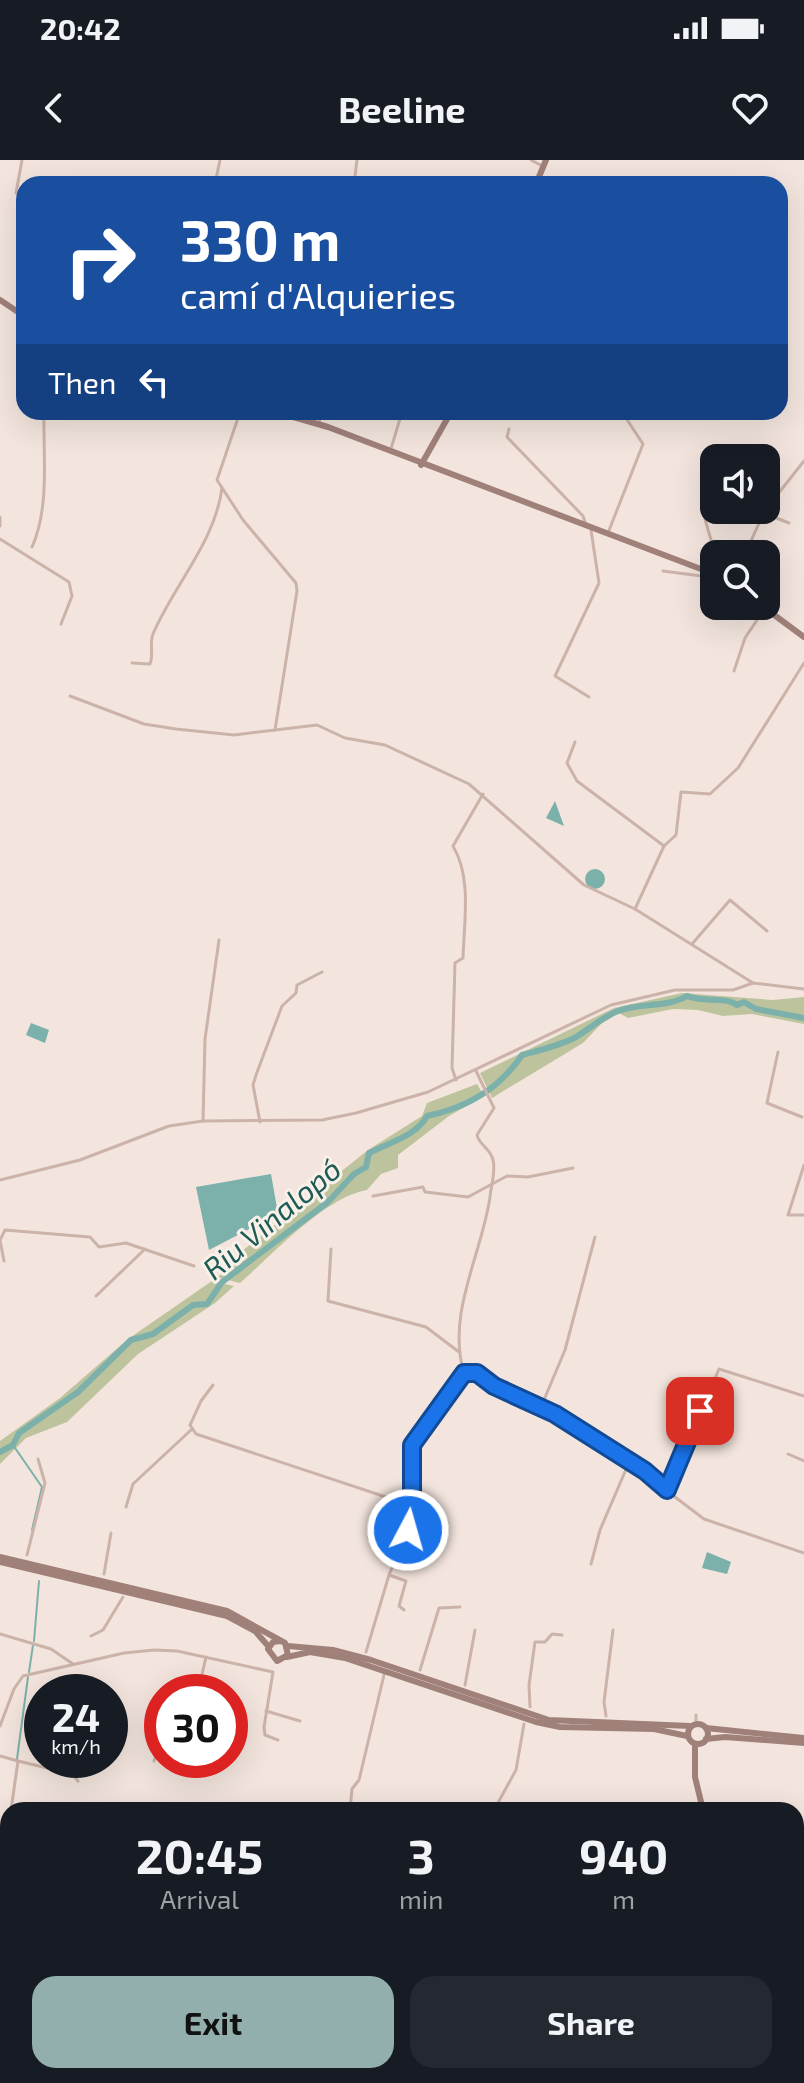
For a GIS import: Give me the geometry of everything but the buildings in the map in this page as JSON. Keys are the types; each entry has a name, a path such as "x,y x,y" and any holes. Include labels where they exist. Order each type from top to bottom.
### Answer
{"main road":[{"path":"305,420 700,568"},
{"path":"421,465 446,420"},
{"path":"780,619 804,637"},
{"path":"0,1559 227,1611 288,1646 333,1650 371,1660 549,1720 694,1722 706,1728 804,1741"},
{"path":"0,1559 227,1616 255,1631 269,1647 274,1660 302,1652 345,1658 550,1725 654,1729 687,1736 695,1744 695,1777 701,1802"},
{"path":"269,1647 280,1641"},
{"path":"287,1657 288,1646"},
{"path":"687,1736 694,1722"},
{"path":"706,1728 706,1739"},
{"path":"695,1744 725,1737 804,1741"}],"street":[{"path":"531,160 545,163"},
{"path":"32,547 40,529 42,511 44,420"},
{"path":"237,420 218,475 222,488 243,520 296,583 284,685 274,731"},
{"path":"319,424 320,420"},
{"path":"390,452 400,420"},
{"path":"608,533 643,444 627,420"},
{"path":"509,429 507,437 583,516 596,545 599,583 555,676 589,697"},
{"path":"780,492 804,461"},
{"path":"132,663 150,664 154,631 215,520 222,488"},
{"path":"0,517 0,526"},
{"path":"780,518 789,523"},
{"path":"0,539 69,582 72,596 61,624"},
{"path":"663,571 700,576"},
{"path":"734,671 745,638 755,620"},
{"path":"635,909 664,846 676,835 681,792 710,794 738,768 804,663"},
{"path":"70,696 144,724 234,735 317,725 345,738 376,743 459,778 483,794 584,885 635,909 753,983 804,989"},
{"path":"575,742 567,763 577,781 664,846"},
{"path":"456,1080 452,1068 455,963 463,958 465,896 464,864 453,846 483,794"},
{"path":"692,944 730,900 767,931"},
{"path":"203,1121 205,1039 219,940"},
{"path":"260,1122 254,1080 282,1006 296,993 297,985 322,972"},
{"path":"0,1180 80,1160 148,1131 203,1121 322,1120 356,1113 428,1092 611,1005 675,990 733,990 753,983"},
{"path":"778,1052 767,1103 803,1117"},
{"path":"366,1652 389,1575 411,1521 412,1445 464,1373 459,1352 469,1270 486,1225 492,1185 493,1159 477,1135 493,1112 476,1071"},
{"path":"804,1165 788,1215 804,1215"},
{"path":"373,1196 414,1186 423,1187 425,1192 468,1197 507,1176 528,1177 573,1168"},
{"path":"4,1261 0,1240 5,1230 90,1237 99,1247 114,1242 194,1266"},
{"path":"541,1407 561,1361 595,1237"},
{"path":"96,1296 145,1249"},
{"path":"331,1249 328,1301 426,1327 459,1352"},
{"path":"667,1490 719,1369 804,1396"},
{"path":"464,1373 477,1373 494,1386 541,1407 630,1460 704,1519 804,1553"},
{"path":"126,1507 133,1484 191,1430 201,1401 213,1385"},
{"path":"191,1430 303,1472 412,1505"},
{"path":"788,1454 804,1461"},
{"path":"27,1555 45,1483 38,1459"},
{"path":"591,1564 600,1530 630,1460"},
{"path":"104,1574 111,1533"},
{"path":"389,1575 406,1581 399,1606 404,1610"},
{"path":"91,1636 103,1630 123,1597"},
{"path":"420,1670 439,1608 460,1607"},
{"path":"465,1685 475,1630"},
{"path":"606,1716 604,1702 613,1630"},
{"path":"0,1634 51,1649 74,1665"},
{"path":"530,1707 529,1685 535,1642 545,1642 552,1634 562,1635"},
{"path":"0,1726 14,1689 23,1676 137,1651 177,1651 273,1672 265,1735 278,1740"},
{"path":"202,1674 206,1657"},
{"path":"351,1802 384,1675"},
{"path":"266,1711 300,1721"},
{"path":"498,1802 516,1770 524,1724"},
{"path":"0,1756 72,1774 78,1781"},
{"path":"12,1802 18,1761"}],"green space":[{"path":"682,993 773,1000 804,997 804,1024 752,1014 723,1016 698,1010 673,1009 628,1018 619,1013 601,1024 583,1043 492,1098 480,1073 614,1008"},
{"path":"477,1084 484,1096 449,1116 398,1155 398,1168 381,1174 367,1190 334,1203 317,1215 240,1283 216,1277 226,1272 222,1267 368,1150 422,1116 427,1103"},
{"path":"212,1281 234,1286 215,1303 138,1354 67,1422 26,1438 0,1464 0,1441 60,1398 128,1339"}],"water":[{"path":"555,801 564,826 546,818"},
{"path":"595,869 602,872 605,879 602,886 595,889 588,886 585,879 588,872"},
{"path":"31,1023 49,1030 45,1043 26,1035"},
{"path":"271,1174 278,1214 209,1250 196,1187"},
{"path":"707,1552 731,1562 727,1574 702,1568"}],"waterway":[{"name":"Riu Vinalopó","path":"0,1452 13,1445 19,1433 78,1392 131,1340 153,1334 193,1305 207,1304 222,1282 328,1202 354,1174 366,1167 369,1153 409,1134 427,1116 455,1108 481,1095 493,1087 522,1055 570,1040 618,1011 671,1002 687,996 737,1005 744,1002 756,1009 804,1018"},
{"path":"13,1445 42,1487 32,1530"},
{"path":"34,1641 39,1581"},
{"path":"29,1672 33,1645"},
{"path":"17,1759 24,1707"}],"route":[{"path":"408,1530 412,1514 412,1445 464,1373 477,1373 517,1398 543,1407 605,1444 667,1490 700,1411"}]}
